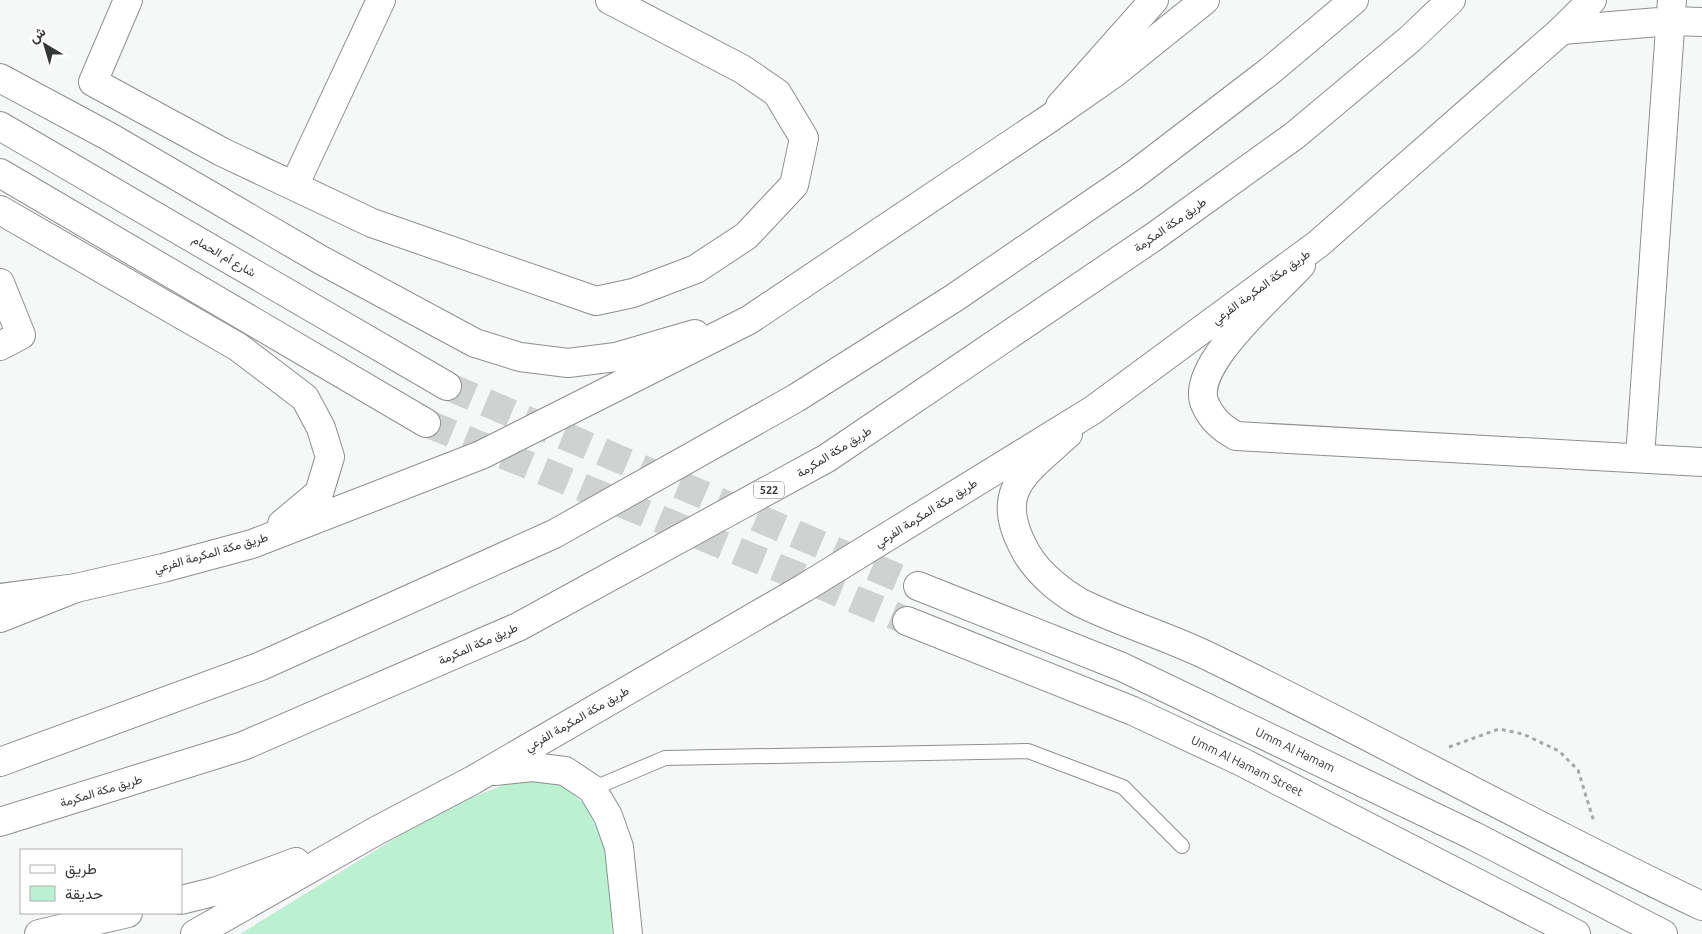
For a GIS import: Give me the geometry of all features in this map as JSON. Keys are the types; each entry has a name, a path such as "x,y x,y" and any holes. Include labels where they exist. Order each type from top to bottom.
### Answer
{"main road":[{"path":"128,0 93,82 222,152 372,222 596,301 633,293 696,270 746,236 794,186 804,138 777,93 742,69 626,4"},
{"path":"294,186 381,0"},
{"path":"1050,118 1103,55 1154,0"},
{"name":"طريق مكة المكرمة الفرعي","path":"0,598 76,588 163,568 252,544 481,455 749,320 1113,74 1205,0"},
{"path":"0,762 261,666 545,538 761,417 954,298 1134,175 1271,70 1354,0"},
{"name":"طريق مكة المكرمة","path":"0,822 243,746 518,627 827,458 1156,236 1286,142 1410,39 1451,0"},
{"name":"طريق مكة المكرمة الفرعي","path":"195,934 376,831 473,780 804,588 1093,410 1318,244 1562,30 1592,0"},
{"path":"1562,30 1672,11 1702,22"},
{"path":"1640,457 1672,11"},
{"path":"0,78 108,136 321,260 475,344 520,357 568,363 616,357 749,320"},
{"name":"شارع أم الحمام","path":"0,126 447,386"},
{"path":"0,173 426,423"},
{"path":"0,210 238,346 305,398 320,428 330,457 319,493 288,520 252,544"},
{"path":"1318,244 1283,285 1229,338 1213,363 1204,383 1204,403 1218,426 1236,436 1640,457 1702,462"},
{"path":"0,283 21,335 0,346"},
{"path":"1093,410 1020,478 1013,490 1011,504 1017,530 1028,555 1043,576 1080,602 1210,657 1414,760 1607,861 1702,906"},
{"name":"Umm Al Hamam","path":"918,586 1122,667 1474,836 1663,934"},
{"path":"0,618 76,588"},
{"name":"Umm Al Hamam Street","path":"907,621 1133,711 1240,761 1576,934"},
{"path":"473,780 500,770 532,767 565,772 592,789 608,816 619,847 628,934"},
{"path":"182,900 217,892 376,831"},
{"path":"39,934 124,914"}],"lane":[{"path":"592,789 665,758 1028,751 1123,787 1182,846"}],"path":[{"path":"1414,760 1499,729 1523,734 1559,751 1578,770 1607,861"}],"green space":[{"path":"554,778 584,804 607,848 612,934 240,934 446,807 512,782"}],"tunnel":[{"path":"447,386 918,586"},
{"path":"426,423 907,621"}]}
